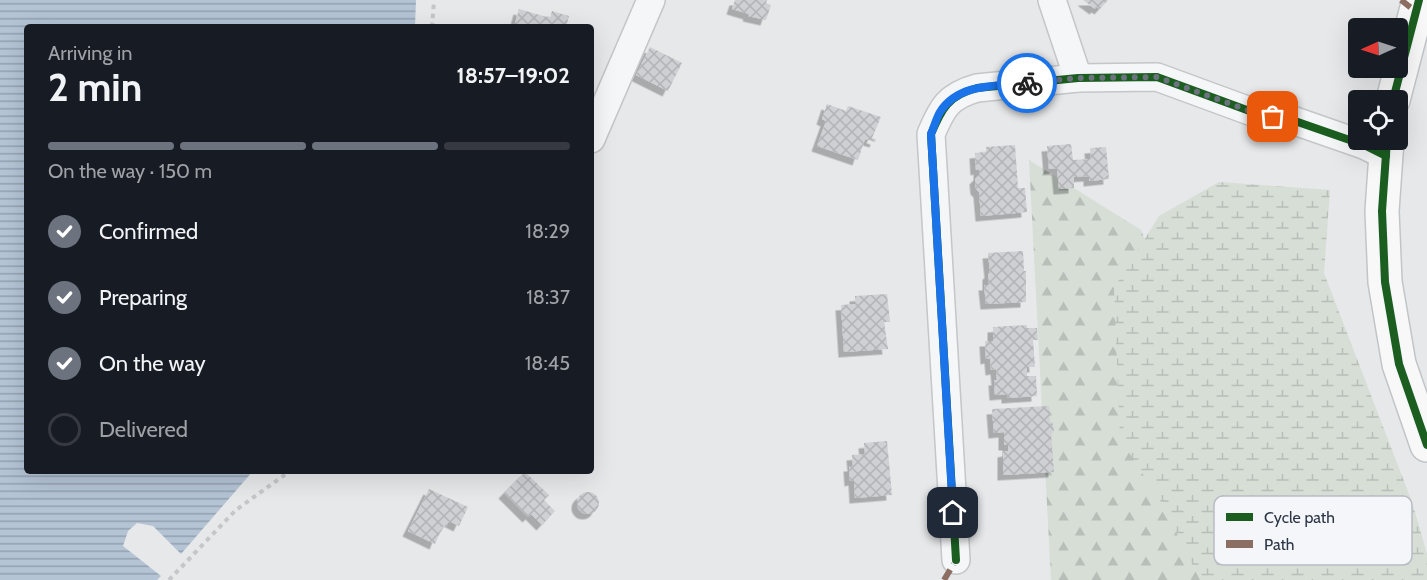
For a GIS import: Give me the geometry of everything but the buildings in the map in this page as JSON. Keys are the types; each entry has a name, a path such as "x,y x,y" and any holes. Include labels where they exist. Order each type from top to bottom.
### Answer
{"main road":[{"path":"1397,90 1418,42 1419,0"},
{"path":"1387,150 1382,211 1385,282 1399,364 1427,445"}],"street":[{"path":"594,132 651,0"},
{"path":"1052,0 1078,78"},
{"path":"956,560 931,134 940,112 950,100 963,92 977,88 1078,78 1157,77 1255,113 1292,120 1348,139"}],"path":[{"path":"432,24 434,0"},
{"path":"169,580 236,510 286,474"}],"green space":[{"path":"1029,160 1141,230 1244,496 1214,496 1214,565 1270,565 1276,580 1051,580"},
{"path":"1219,182 1330,190 1324,273 1410,496 1214,496 1214,565 1412,565 1412,502 1427,554 1427,580 1200,580 1161,502 1120,439 1114,288 1159,216"}],"water":[{"path":"0,0 416,0 415,24 24,24 24,474 250,474 181,554 153,526 137,523 128,531 123,546 161,576 157,580 0,580"}],"marked path":[{"path":"1401,0 1415,11"},
{"path":"944,580 956,560"}],"cycle path":[{"path":"1396,90 1419,0"},
{"path":"956,560 931,134 947,104 959,95 977,88 1078,78 1157,77 1255,113 1292,120 1364,145 1386,156"},
{"path":"1386,150 1382,211 1385,282 1399,364 1427,445"}],"way so far":[{"path":"1027,83 1078,78 1157,77 1255,113 1273,117"}],"route":[{"path":"953,513 931,134 940,112 950,100 963,92 977,88 1027,83"}]}
